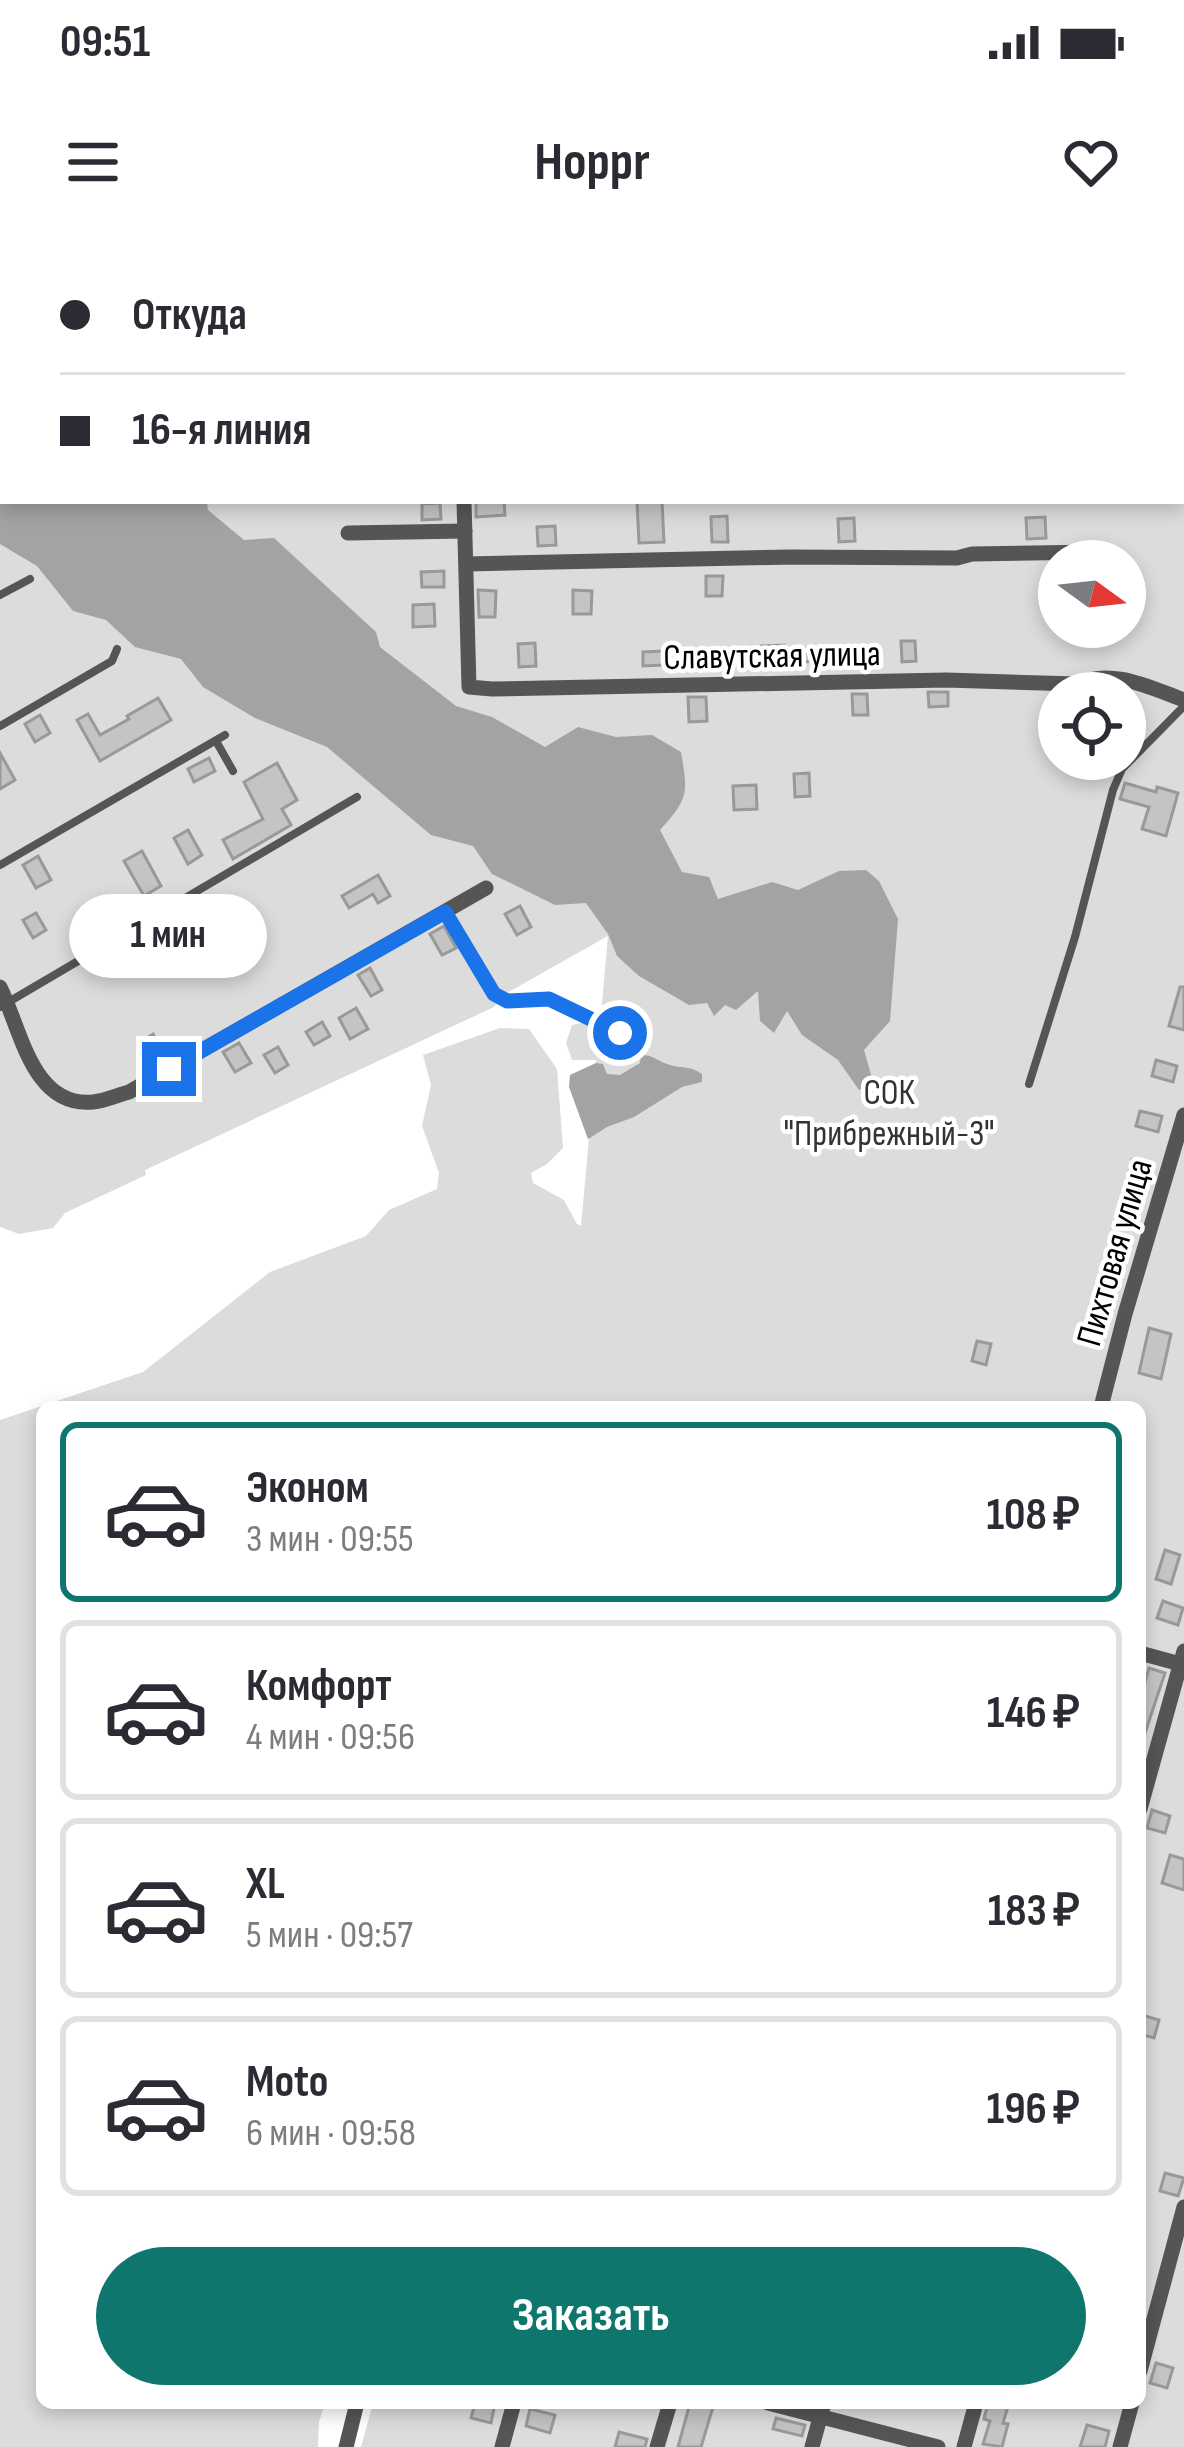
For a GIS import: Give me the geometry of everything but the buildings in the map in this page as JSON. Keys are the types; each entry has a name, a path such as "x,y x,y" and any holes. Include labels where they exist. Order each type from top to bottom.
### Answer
{"street":[{"path":"464,504 466,564 1038,553"},
{"path":"348,533 465,531"},
{"name":"Славутская улица","path":"466,564 469,688 946,680 1076,684 1094,676 1135,682 1184,703"},
{"path":"0,986 4,1005 50,1091 70,1101 95,1102 129,1092 486,888"},
{"name":"Пихтовая улица","path":"1103,1401 1184,1115"},
{"path":"1146,1653 1183,1660 1146,1788"},
{"path":"1146,2350 1184,2207"},
{"path":"346,2447 356,2409"},
{"path":"502,2447 512,2409"},
{"path":"657,2447 668,2409"},
{"path":"964,2447 974,2409"},
{"path":"1120,2447 1130,2409"},
{"path":"812,2447 822,2410 938,2447"}],"lane":[{"path":"0,595 30,578"},
{"path":"0,726 112,661 117,649"},
{"path":"1029,1084 1075,938 1113,790 1122,769 1184,703"},
{"path":"0,866 220,738 233,771"},
{"path":"4,1005 357,796"},
{"path":"445,912 494,994 507,1001 549,999 620,1033"}],"green space":[{"name":"СОК \"Прибрежный-3\"","path":"0,504 1184,504 1184,2447 361,2447 371,2409 1146,2409 1146,1401 57,1401 143,1372 270,1272 366,1236 389,1210 437,1189 439,1173 422,1126 431,1085 423,1055 500,1028 529,1029 557,1069 563,1148 531,1173 533,1183 564,1200 581,1226 596,1060 572,1060 566,1043 572,1025 591,1021 600,1025 608,936 503,995 494,1007 145,1170 146,1175 65,1213 53,1228 19,1234 0,1227"},
{"name":"СОК \"Прибрежный-3\"","path":"36,1408 36,2409 323,2409 318,2447 0,2447 0,1420"}],"shaded area":[{"path":"0,504 207,504 208,510 244,540 274,538 376,632 380,647 456,706 492,717 545,747 578,727 616,737 652,735 681,752 684,794 660,830 682,872 709,877 718,899 772,882 798,890 839,871 866,870 879,881 898,919 890,1021 864,1050 874,1085 859,1090 838,1060 802,1035 787,1011 774,1033 760,1021 758,991 736,1010 725,1005 714,1016 707,1003 689,1005 639,976 617,956 586,903 555,905 492,874 473,846 431,835 327,747 255,718 203,687 181,659 135,647 106,620 73,611 37,566 0,544"},
{"path":"641,1055 698,1071 702,1082 682,1087 588,1139 569,1087 570,1075 596,1063 603,1064 607,1074 620,1075 640,1063"}],"route":[{"path":"169,1069 445,912 494,994 507,1001 549,999 620,1033"}]}
